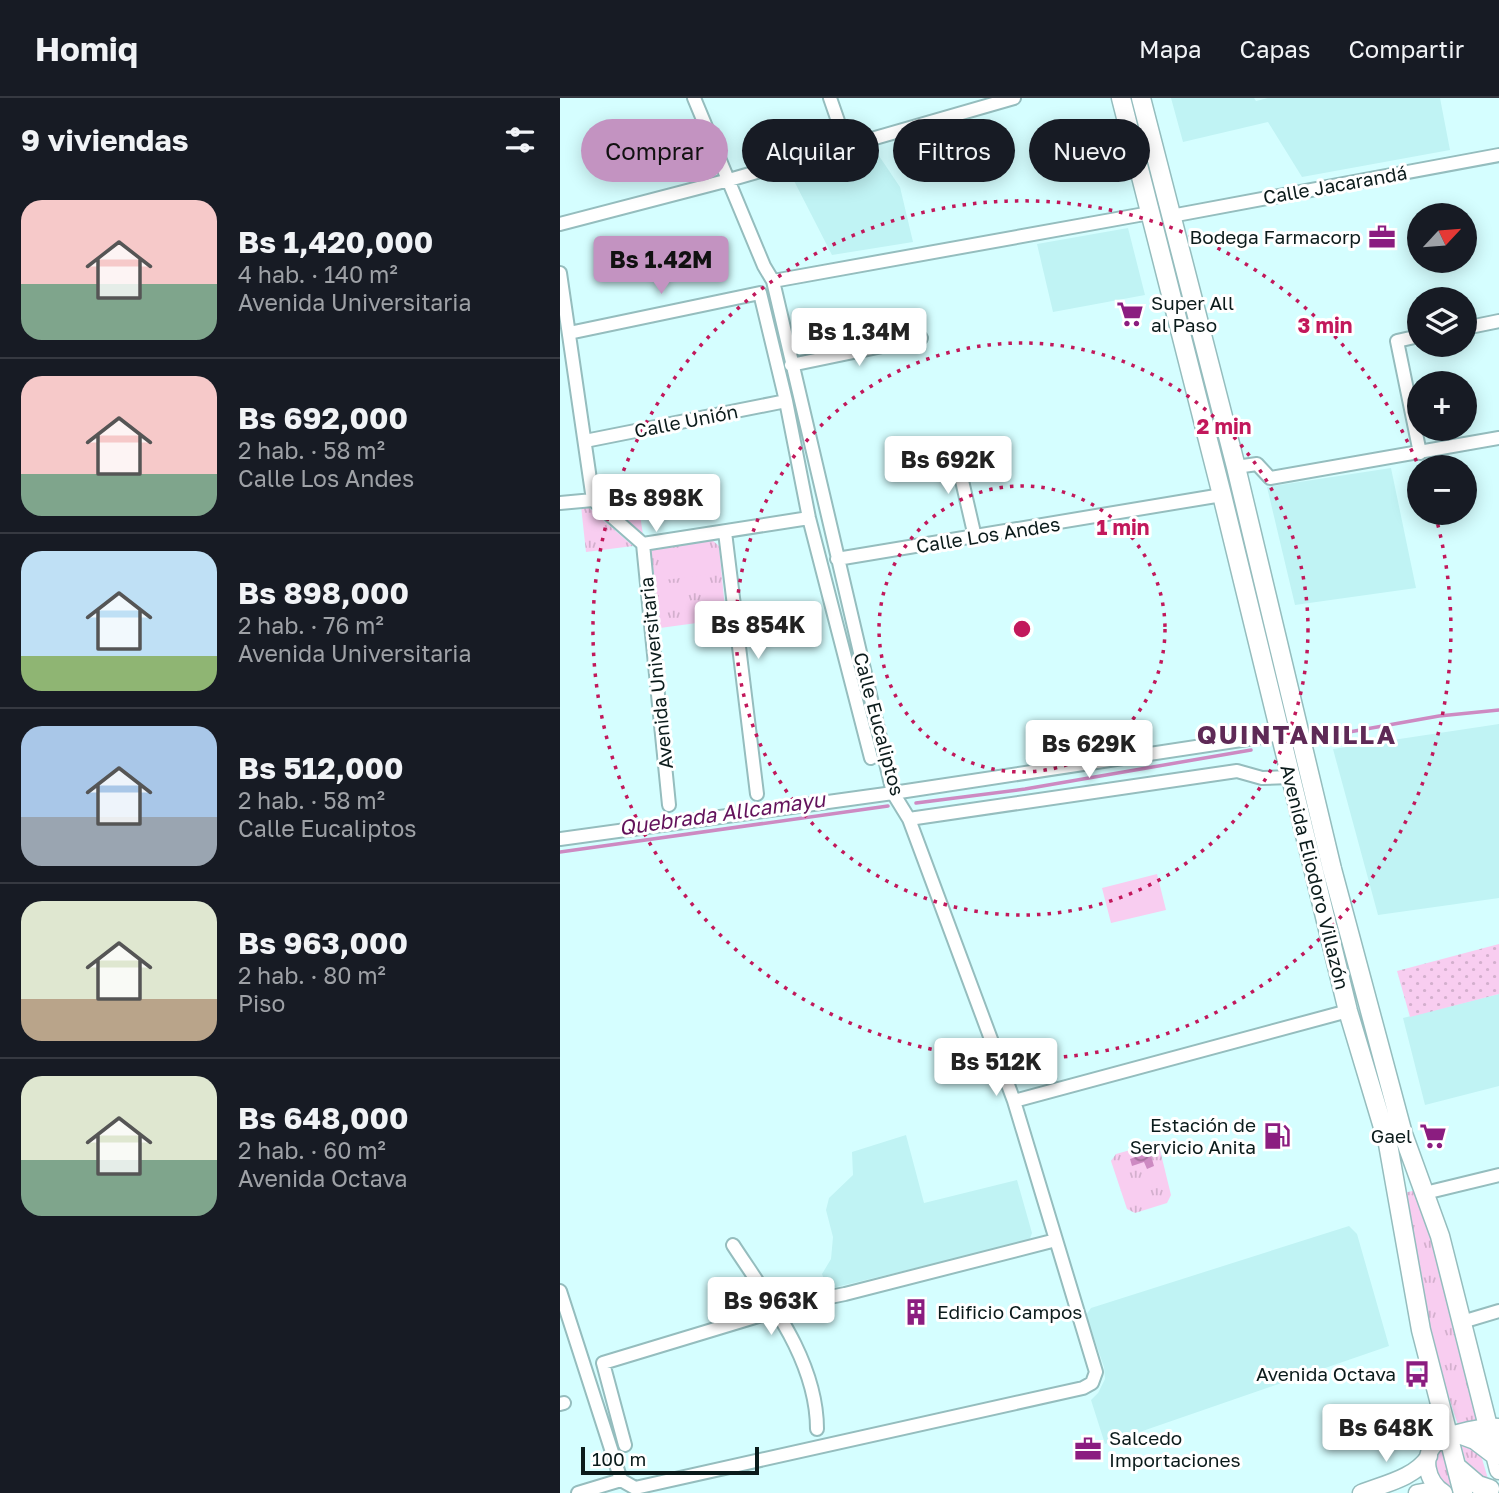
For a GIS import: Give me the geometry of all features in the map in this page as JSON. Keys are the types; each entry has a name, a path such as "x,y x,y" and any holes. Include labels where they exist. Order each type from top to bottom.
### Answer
{"highway":[{"name":"Avenida Eliodoro Villazón","path":"1121,98 1349,1011 1388,1144 1421,1330 1455,1435 1457,1467 1463,1493"},
{"name":"Avenida Eliodoro Villazón","path":"1141,98 1236,467 1332,869 1403,1134 1440,1236 1462,1322 1494,1427 1497,1464"},
{"path":"1455,1435 1475,1440 1497,1464"},
{"path":"1457,1467 1478,1485 1489,1490"}],"main road":[{"path":"1361,1493 1423,1466 1439,1441 1494,1427"},
{"path":"1429,1456 1427,1468 1430,1477 1443,1492"},
{"path":"1417,1493 1443,1492"}],"street":[{"name":"Calle Eucaliptos","path":"636,1490 1083,1388 1092,1383 1096,1372 1014,1101 909,819 893,793 773,281 694,98"},
{"path":"830,98 837,119"},
{"path":"879,138 1014,98"},
{"name":"Calle Jacarandá","path":"1171,216 1499,155"},
{"path":"560,224 742,176"},
{"path":"773,281 1150,213"},
{"path":"560,273 561,300 569,333 593,500 643,544 809,518"},
{"name":"Calle Eucaliptos","path":"569,333 760,293 786,401 809,518 871,758"},
{"path":"1477,326 1499,321"},
{"path":"791,365 921,338"},
{"path":"1407,339 1397,341 1420,453"},
{"name":"Calle Unión","path":"585,441 786,401"},
{"path":"1236,467 1257,464 1270,478 1499,438"},
{"path":"954,446 975,537"},
{"name":"Calle Los Andes","path":"837,559 1222,495"},
{"path":"560,503 593,500"},
{"path":"725,532 757,794"},
{"name":"Avenida Universitaria","path":"643,544 669,805"},
{"path":"560,839 893,793 1280,734"},
{"path":"909,819 1237,771 1262,778 1290,777"},
{"path":"1014,1101 1349,1011"},
{"path":"1425,1193 1499,1175"},
{"path":"625,1445 603,1363 765,1314 775,1308 845,1294 1056,1240"},
{"path":"733,1245 775,1308 808,1376 817,1409 817,1429"},
{"path":"560,1291 621,1480 636,1490"},
{"path":"1462,1322 1499,1311"},
{"path":"578,1493 621,1480"}],"shaded area":[{"path":"1171,98 1254,98 1256,101 1268,98 1440,98 1450,150 1302,177 1268,122 1183,142"},
{"path":"879,156 893,177 893,182 897,182 900,187 913,242 832,255 795,182 879,182"},
{"path":"1128,228 1145,295 1053,312 1037,244"},
{"path":"1391,468 1416,588 1295,605 1267,487"},
{"path":"1499,724 1499,898 1378,915 1333,749"},
{"path":"1499,994 1499,1086 1425,1105 1403,1018"},
{"path":"906,1135 924,1203 1017,1180 1032,1233 1029,1241 828,1289 822,1274 831,1259 833,1237 826,1210 829,1198 853,1175 852,1152"},
{"path":"1349,1226 1357,1234 1389,1346 1105,1444 1091,1400 1105,1379 1104,1367 1086,1315 1091,1308"}],"green space":[{"path":"636,487 643,535 600,493"},
{"path":"581,506 588,507 633,546 586,552"},
{"path":"712,540 719,546 726,619 660,628 651,550"},
{"path":"710,547 713,574 664,580 661,553"},
{"path":"1157,874 1166,910 1111,923 1102,888"},
{"path":"1499,944 1499,994 1410,1017 1397,971"},
{"path":"1152,1144 1160,1150 1171,1195 1167,1203 1135,1213 1127,1209 1111,1161 1116,1154"},
{"path":"1416,1190 1439,1259 1480,1420 1458,1425 1434,1352 1404,1193"},
{"path":"1461,1443 1480,1452 1489,1482 1472,1472"},
{"path":"1443,1448 1454,1491 1446,1488 1434,1473 1436,1457"}],"water":[{"path":"1150,1152 1154,1166 1147,1169 1144,1162 1132,1166 1130,1159"}],"waterway":[{"name":"Quebrada Allcamayu","path":"1321,737 1439,716 1499,710"},
{"name":"Quebrada Allcamayu","path":"916,803 1025,789 1251,750"},
{"name":"Quebrada Allcamayu","path":"560,852 888,806"}],"place":[{"name":"Bodega Farmacorp","path":"1382,237"},
{"name":"Super All al Paso","path":"1130,314"},
{"name":"Estación de Servicio Anita","path":"1277,1136"},
{"name":"Gael","path":"1433,1136"},
{"name":"Edificio Campos","path":"916,1312"},
{"name":"Avenida Octava","path":"1417,1374"},
{"name":"Salcedo Importaciones","path":"1088,1449"}],"district":[{"name":"QUINTANILLA","path":"1297,735"}]}
